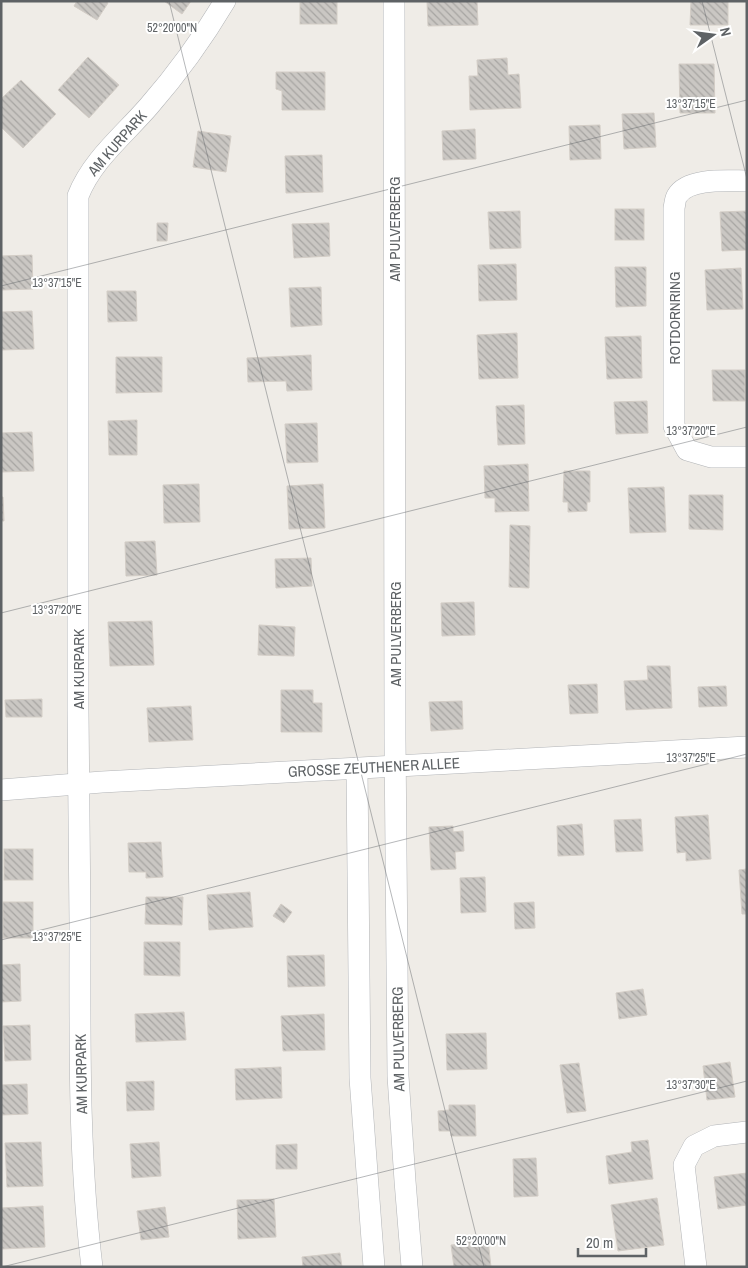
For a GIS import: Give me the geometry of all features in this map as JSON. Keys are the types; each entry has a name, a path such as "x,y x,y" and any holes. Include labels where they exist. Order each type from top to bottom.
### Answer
{"street":[{"name":"AM KURPARK","path":"92,1267 80,1107 78,196 84,182 99,160 149,106 226,1"},
{"name":"AM PULVERBERG","path":"394,1 398,1076 412,1267"},
{"name":"ROTDORNRING","path":"747,181 711,181 693,184 677,195 674,208 674,426 687,450 711,457 747,458"},
{"name":"GROSSE ZEUTHENER ALLEE","path":"1,790 80,783 747,747"},
{"path":"357,768 360,1078 374,1267"},
{"path":"696,1267 684,1165 694,1146 714,1136 747,1132"}],"building":[{"path":"77,1 105,1 108,3 97,20 74,6"},
{"path":"164,1 191,1 182,14"},
{"path":"300,1 337,1 337,24 300,24"},
{"path":"427,1 477,1 478,25 428,26"},
{"path":"691,1 728,1 728,25 690,25"},
{"path":"88,57 119,85 89,118 58,90"},
{"path":"507,58 508,75 519,74 521,108 470,110 469,76 478,76 477,60"},
{"path":"679,64 714,64 715,113 680,113"},
{"path":"276,72 325,72 325,110 282,110 282,91 276,89"},
{"path":"21,80 56,114 23,148 1,127 1,99"},
{"path":"654,113 656,147 624,149 622,114"},
{"path":"600,125 601,159 570,160 569,126"},
{"path":"475,129 476,159 443,160 442,131"},
{"path":"198,131 231,136 226,172 193,167"},
{"path":"322,155 323,192 286,193 285,156"},
{"path":"615,209 644,209 644,240 615,240"},
{"path":"520,211 521,248 490,249 488,212"},
{"path":"747,211 747,250 722,251 720,212"},
{"path":"157,223 168,223 167,241 157,241"},
{"path":"329,223 330,256 294,258 292,224"},
{"path":"32,255 33,289 1,290 1,256"},
{"path":"516,264 517,300 479,301 478,265"},
{"path":"615,267 646,267 646,306 616,307"},
{"path":"741,268 743,309 707,310 705,270"},
{"path":"321,287 322,325 291,327 289,288"},
{"path":"107,291 136,291 137,321 108,322"},
{"path":"32,311 34,349 1,350 1,312"},
{"path":"517,333 518,378 479,379 477,335"},
{"path":"641,336 642,378 607,379 605,337"},
{"path":"311,355 312,390 287,391 286,381 248,382 247,358"},
{"path":"116,357 162,357 162,392 116,393"},
{"path":"712,370 745,370 745,401 713,401"},
{"path":"647,401 648,433 616,434 614,402"},
{"path":"524,405 525,444 498,445 496,406"},
{"path":"137,420 137,455 109,455 108,421"},
{"path":"317,423 318,462 287,463 285,424"},
{"path":"32,432 34,471 1,472 1,433"},
{"path":"528,464 529,511 495,512 495,498 485,498 484,466"},
{"path":"564,471 590,471 590,502 587,502 587,511 568,512 568,502 563,502"},
{"path":"199,484 200,522 164,523 163,485"},
{"path":"323,484 325,528 289,529 287,486"},
{"path":"664,487 666,532 630,533 628,488"},
{"path":"689,495 723,495 723,530 689,529"},
{"path":"1,497 3,497 4,521 1,521"},
{"path":"510,525 530,526 529,588 509,587"},
{"path":"155,541 157,575 126,576 125,542"},
{"path":"311,558 312,586 276,588 275,559"},
{"path":"474,602 475,635 442,636 441,603"},
{"path":"152,621 154,665 110,666 108,622"},
{"path":"259,625 295,627 294,656 258,655"},
{"path":"647,666 670,666 672,708 626,710 624,681 648,680"},
{"path":"597,684 598,713 570,714 568,685"},
{"path":"726,686 727,706 699,707 698,687"},
{"path":"281,690 313,690 313,703 322,703 322,732 281,732"},
{"path":"42,699 42,717 6,717 5,700"},
{"path":"462,701 463,729 431,731 429,702"},
{"path":"191,706 193,740 149,742 147,708"},
{"path":"708,815 711,859 686,861 686,852 677,853 675,817"},
{"path":"641,819 643,851 616,852 614,820"},
{"path":"582,824 584,855 558,856 557,826"},
{"path":"453,826 453,832 463,831 464,851 455,852 456,869 431,870 429,827"},
{"path":"161,842 163,877 146,878 146,872 129,872 128,843"},
{"path":"4,849 33,849 33,880 4,880"},
{"path":"747,869 747,914 742,914 739,870"},
{"path":"485,877 486,912 461,913 460,878"},
{"path":"250,892 253,927 209,930 207,895"},
{"path":"146,897 183,897 182,925 145,924"},
{"path":"3,902 33,902 33,938 3,938"},
{"path":"534,902 535,928 515,929 514,903"},
{"path":"281,904 292,912 284,923 273,916"},
{"path":"144,942 180,942 180,976 144,975"},
{"path":"324,955 325,986 288,987 287,956"},
{"path":"20,964 21,1001 1,1002 1,965"},
{"path":"643,989 647,1015 619,1019 616,993"},
{"path":"184,1012 186,1040 136,1042 135,1014"},
{"path":"324,1014 325,1050 283,1051 281,1016"},
{"path":"30,1025 31,1060 5,1061 3,1026"},
{"path":"486,1033 487,1069 447,1070 446,1034"},
{"path":"730,1062 735,1097 707,1100 703,1066"},
{"path":"579,1063 586,1111 567,1113 560,1065"},
{"path":"281,1067 282,1098 236,1100 235,1069"},
{"path":"154,1081 154,1110 127,1111 126,1082"},
{"path":"27,1084 28,1114 1,1115 1,1085"},
{"path":"449,1105 475,1105 476,1136 451,1136 451,1131 439,1131 438,1111 449,1110"},
{"path":"648,1140 653,1179 609,1184 606,1156 632,1152 631,1142"},
{"path":"41,1142 43,1186 7,1187 5,1143"},
{"path":"159,1142 161,1176 132,1178 130,1144"},
{"path":"297,1144 297,1169 276,1169 276,1145"},
{"path":"536,1158 538,1196 514,1197 513,1159"},
{"path":"747,1173 747,1205 718,1209 714,1177"},
{"path":"657,1198 664,1245 618,1251 611,1205"},
{"path":"274,1199 276,1237 238,1239 237,1200"},
{"path":"43,1206 45,1247 2,1249 1,1208"},
{"path":"165,1207 169,1237 141,1240 137,1211"},
{"path":"475,1237 476,1242 488,1240 491,1267 454,1267 451,1245 463,1244 463,1239"},
{"path":"340,1253 342,1267 303,1267 302,1257"}]}
